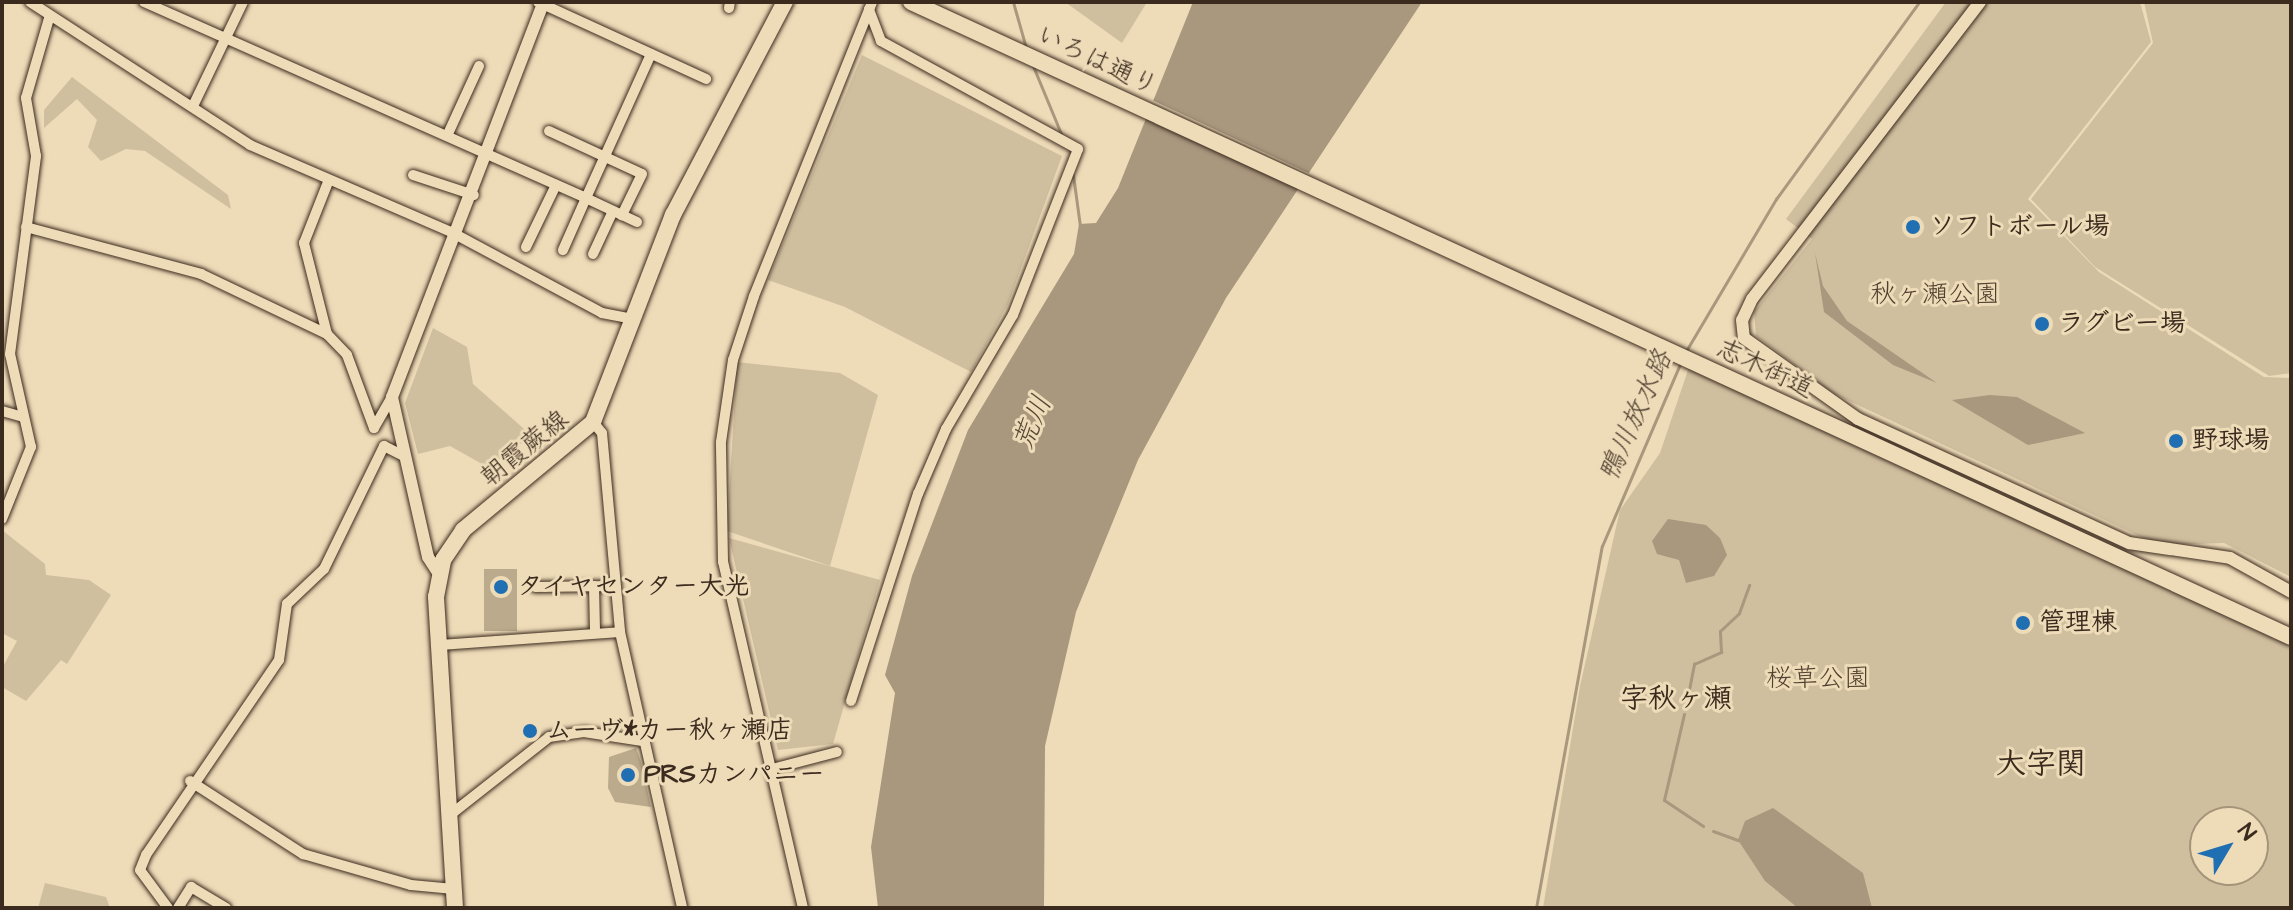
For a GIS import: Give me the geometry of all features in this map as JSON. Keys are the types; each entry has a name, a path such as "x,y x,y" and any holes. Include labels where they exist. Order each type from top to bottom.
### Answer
{"main road":[{"name":"朝霞蕨線","path":"455,908 439,574 463,530 593,422 679,203 785,2"},
{"name":"いろは通り","path":"911,2 1220,144"},
{"name":"志木街道","path":"1220,144 2291,637"}],"street":[{"path":"30,2 46,9 250,145 328,182 453,233 602,313 632,319"},
{"path":"144,2 637,222"},
{"path":"193,106 243,2"},
{"path":"1980,2 1752,299 1742,320 1744,338 1858,419 2129,543 2230,558 2291,592"},
{"path":"374,428 392,397 453,233 474,195 542,3 706,79"},
{"path":"851,701 918,494 946,429 1013,315 1078,149 881,41 871,6"},
{"path":"803,908 720,544 725,410 754,296 871,6"},
{"path":"2,519 28,470 31,447 10,354 36,156 26,98 46,9"},
{"path":"563,250 651,54"},
{"path":"447,136 479,66"},
{"path":"549,131 642,174 593,254"},
{"path":"413,175 474,195"},
{"path":"327,334 304,243 328,182"},
{"path":"526,247 556,185"},
{"path":"26,227 201,274 327,334 347,355 374,428 384,446 402,455"},
{"path":"392,397 402,455 439,574"},
{"path":"2,411 23,417"},
{"path":"593,422 602,433 613,586 620,632 642,741 682,908"},
{"path":"168,908 140,870 190,781 279,660 287,604 324,569 384,446"},
{"path":"594,586 595,631"},
{"path":"535,587 613,586"},
{"path":"440,645 595,631 620,632"},
{"path":"450,815 549,737 584,732 642,741"},
{"path":"772,769 837,752"},
{"path":"190,781 303,854 454,889"},
{"path":"178,908 191,887 226,908"}],"green space":[{"path":"1065,2 1147,2 1122,43"},
{"name":"秋ヶ瀬公園","path":"1946,2 2140,2 2151,42 2028,199 2099,272 2264,377 2291,378 2291,577 2224,543 2162,545 2139,536 1834,394 1756,336 1754,312 1812,239 1786,219"},
{"path":"2144,2 2291,2 2291,373 2269,376 2095,267 2031,199 2153,43"},
{"path":"862,55 1062,156 1008,304 971,372 845,307 768,280"},
{"path":"72,77 228,195 231,209 145,151 126,149 101,161 88,147 97,120 77,99 44,128 44,110"},
{"path":"433,328 467,347 473,384 531,435 491,469 450,446 418,454 405,403"},
{"path":"737,362 840,373 878,395 830,566 727,531"},
{"name":"桜草公園","path":"1689,367 2291,644 2291,908 1543,908 1580,686 1620,510 1660,453"},
{"path":"2,530 45,564 46,575 89,580 111,595 67,664 61,660 26,701 2,687 2,668 17,641 2,633"},
{"path":"729,538 880,580 833,744 778,750"},
{"path":"45,883 106,897 110,908 38,908"}],"water":[{"name":"荒川","path":"1193,2 1422,2 1226,298 1138,460 1076,612 1045,746 1044,908 878,908 871,847 895,693 885,675 912,576 968,430 1074,254 1079,224 1096,223 1118,188"},
{"path":"1815,253 1823,286 1847,321 1937,383 1893,365 1824,312"},
{"path":"1990,395 2017,397 2085,433 2028,445 1952,400"},
{"path":"1668,519 1706,525 1720,538 1727,555 1714,576 1686,583 1679,560 1657,554 1652,541"},
{"path":"1773,808 1863,873 1872,908 1798,908 1765,881 1738,840 1745,821"}],"pier":[{"path":"1152,100 1312,174 1304,191 1144,116"}],"building":[{"name":"タイヤセンター大光","path":"484,569 517,569 517,631 484,631"},
{"name":"PRSカンパニー","path":"636,748 651,807 615,802 608,788 609,757"}],"waterway":[{"path":"1013,2 1026,48"},
{"name":"鴨川放水路","path":"1686,351 1776,199 1919,2"},
{"path":"1033,66 1062,136"},
{"path":"1073,175 1080,226"},
{"name":"鴨川放水路","path":"1536,908 1602,546 1681,362"},
{"path":"1688,695 1694,664 1721,652 1720,631 1739,613 1749,585"},
{"path":"1684,714 1664,800 1703,826"},
{"path":"1713,831 1738,840"}],"place":[{"name":"ソフトボール場","path":"1913,227"},
{"name":"ラグビー場","path":"2042,324"},
{"name":"野球場","path":"2176,441"},
{"name":"タイヤセンター大光","path":"501,587"},
{"name":"管理棟","path":"2023,623"},
{"name":"ムーヴ*カー秋ヶ瀬店","path":"530,731"},
{"name":"PRSカンパニー","path":"628,775"}],"district":[{"name":"字秋ヶ瀬","path":"1676,699"},
{"name":"大字関","path":"2041,764"}]}
